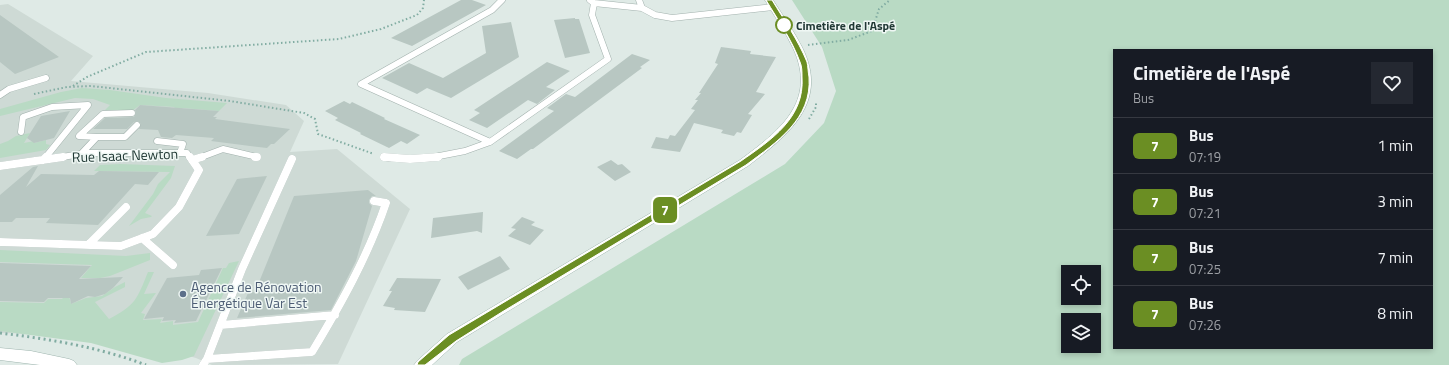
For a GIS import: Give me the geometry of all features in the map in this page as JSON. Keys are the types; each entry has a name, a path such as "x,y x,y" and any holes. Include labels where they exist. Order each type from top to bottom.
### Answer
{"main road":[{"path":"422,365 459,334 744,163 768,145 792,122 803,105 806,88 804,64 796,45 771,4"},
{"path":"0,354 31,357 69,365"}],"lane":[{"path":"490,142 361,84 492,10 502,0"},
{"path":"638,0 642,8"},
{"path":"384,158 403,160 428,158 474,149 490,142 608,59 592,15 592,1 642,8 655,15 672,18 771,4"},
{"path":"0,95 10,89 46,78"},
{"path":"21,132 23,117 52,107 88,105 43,160"},
{"path":"132,113 103,114 79,136 126,137 138,125"},
{"path":"80,154 97,137"},
{"path":"157,141 183,144 180,153"},
{"path":"192,160 223,149 257,157"},
{"name":"Rue Isaac Newton","path":"0,166 80,154 188,153 199,170 179,207 153,234 121,246 0,242"},
{"path":"292,159 242,269 205,362 312,352 335,315 379,226 386,203 374,201"},
{"path":"88,245 126,207"},
{"path":"142,238 173,266"},
{"path":"221,325 335,315"}],"path":[{"path":"73,87 87,77 146,52 339,39 380,29 417,15 423,8 424,0"},
{"path":"806,45 840,42 865,35 872,31 879,9 890,0"},
{"path":"30,95 73,87 135,90 230,101 304,113 315,119 318,134 384,158"},
{"path":"0,333 51,339 128,358 146,365"}],"shaded area":[{"path":"8,4 93,56 71,81 208,93 286,105 304,121 290,152 337,149 410,209 338,364 212,365 196,358 115,336 0,333 0,5"}],"green space":[{"path":"792,0 1449,0 1449,365 459,365 462,359 785,164 824,123 836,91 822,47"},
{"path":"82,88 110,90 166,98 227,103 219,111 183,108 169,119 161,118 175,107 140,105 132,111 105,110 110,105 93,99 75,98 0,116 0,109 61,92"},
{"path":"30,133 24,143 34,141 34,143 46,140 46,144 50,145 46,150 0,158 0,144 16,136"},
{"path":"120,164 175,166 171,178 145,213 152,216 141,219 129,226 153,194 158,184 170,172 94,171 100,165"},
{"path":"0,250 126,256 150,253 150,260 110,276 100,278 81,278 92,265 0,262"},
{"path":"239,261 194,356 182,360 162,363 91,343 0,331 0,302 44,303 48,299 62,299 73,287 69,296 71,304 86,298 102,296 125,282 125,287 95,302 109,319 125,310 130,305 138,295 148,272 154,272 144,294 156,293 141,313 145,314 143,320 162,319 160,323 173,321 173,325 198,322 223,268 226,268 229,263"}],"building":[{"path":"461,0 472,0 486,5 412,46 391,38"},
{"path":"0,15 59,57 15,74 0,62"},
{"path":"579,19 590,53 565,58 554,20"},
{"path":"511,22 519,57 451,98 427,88 417,94 382,78 409,63 443,78 486,53 482,26"},
{"path":"721,47 751,51 750,54 776,57 756,92 765,94 748,114 752,115 741,133 737,132 734,136 721,133 723,130 694,123 680,152 651,148 656,137 668,139 670,135 675,136 695,110 691,109 698,100 695,100 701,93 699,93 718,64 715,63"},
{"path":"632,54 650,60 640,67 642,68 533,149 517,159 499,151 554,111 547,108 566,94 575,97"},
{"path":"547,62 570,71 546,87 555,90 537,104 528,100 487,128 469,120 480,113 474,110"},
{"path":"344,101 350,104 352,102 385,118 384,119 420,135 407,144 401,141 389,148 335,120 338,118 325,111"},
{"path":"140,105 219,111 213,117 217,117 215,119 290,129 274,144 271,144 267,148 211,141 214,138 176,135 172,138 161,137 158,130 139,129 141,124 138,121 134,122 127,129 93,129 105,118 134,117 136,113 135,110"},
{"path":"70,111 54,138 34,143 27,138 41,116"},
{"path":"611,160 618,165 622,164 631,172 615,181 597,167"},
{"path":"38,166 26,187 41,174 94,175 99,171 159,172 148,185 135,184 98,225 46,223 50,218 16,218 12,222 0,222 0,195 33,167"},
{"path":"267,176 239,234 206,236 237,179"},
{"path":"368,190 376,196 372,196 369,200 369,203 372,206 356,261 331,310 237,318 248,293 255,292 294,196"},
{"path":"483,212 482,233 477,231 431,238 433,218"},
{"path":"522,217 535,222 531,225 544,230 530,245 508,236 516,229 511,228"},
{"path":"500,256 510,269 468,290 458,277"},
{"path":"0,263 91,266 79,279 123,277 105,294 95,297 88,296 71,304 70,298 48,298 44,302 0,301"},
{"path":"222,268 196,321 174,323 176,320 162,321 164,317 144,319 167,278 199,275 201,270"},
{"path":"397,278 441,279 425,312 394,310 395,308 383,306 392,291 389,291"}],"bus line":[{"name":"7","path":"422,365 452,338 498,309 744,163 768,145 792,122 803,105 807,84 804,64 796,45 769,0"}],"place":[{"name":"Cimetière de l'Aspé","path":"784,25"},
{"name":"Agence de Rénovation Énergétique Var Est","path":"183,294"}]}
